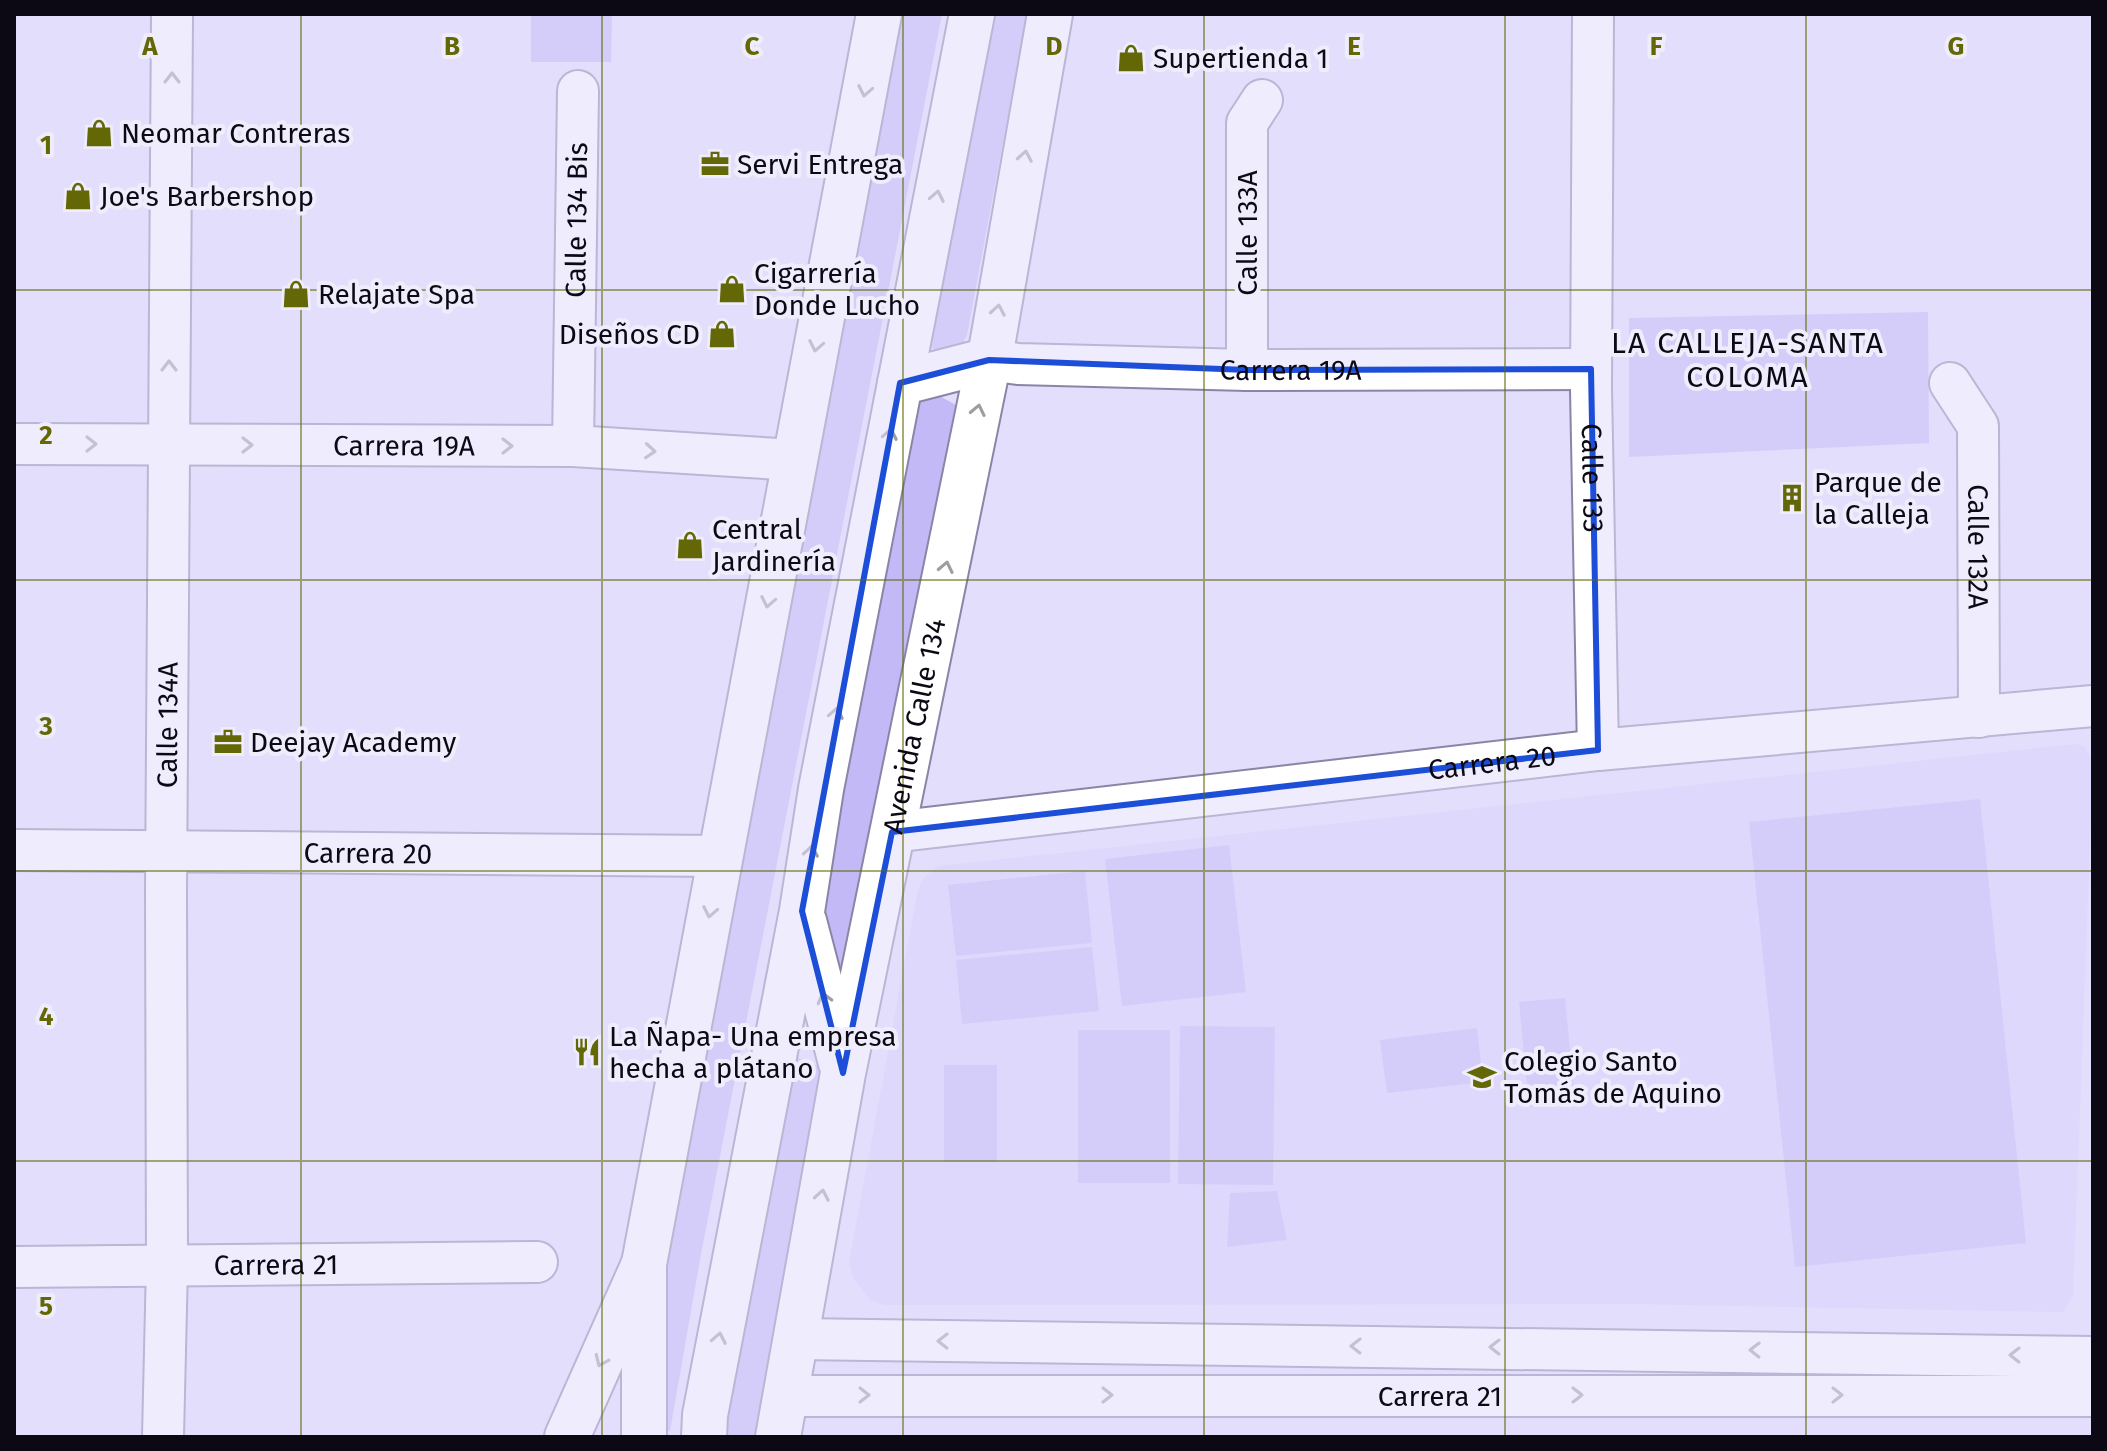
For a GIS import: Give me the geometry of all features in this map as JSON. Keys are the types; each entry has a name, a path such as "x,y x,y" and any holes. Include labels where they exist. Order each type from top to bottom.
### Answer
{"main road":[{"path":"644,1437 644,1264 879,14"},
{"path":"704,1437 707,1403 802,911 821,789 972,14"},
{"name":"Avenida Calle 134","path":"782,1416 843,1073 989,360 1050,14"},
{"path":"900,383 989,360"},
{"path":"802,911 843,1073"},
{"path":"567,1437 644,1264"}],"street":[{"name":"Calle 134A","path":"163,1437 167,1265 166,851 172,14"},
{"name":"Calle 133","path":"1593,14 1591,369 1598,750"},
{"name":"Calle 134 Bis","path":"573,446 578,91"},
{"name":"Calle 133A","path":"1247,370 1247,123 1262,100"},
{"name":"Carrera 19A","path":"989,360 1018,364 1247,370 1591,369"},
{"name":"Calle 132A","path":"1950,383 1978,426 1979,717"},
{"name":"Carrera 19A","path":"14,444 573,446 795,460"},
{"name":"Carrera 20","path":"892,832 1598,750 2093,706"},
{"name":"Carrera 20","path":"14,850 720,856"},
{"name":"Carrera 21","path":"14,1267 537,1262"},
{"name":"Carrera 21","path":"796,1339 2093,1357"},
{"name":"Carrera 21","path":"782,1416 2091,1392"}],"highlighted area":[{"path":"989,360 1247,370 1591,369 1598,750 892,832 843,1073 802,911 900,383"}],"shaded area":[{"path":"531,14 612,14 611,62 531,62"},
{"path":"891,14 942,14 701,1254 670,1431 654,1427 660,1261"},
{"path":"985,14 1027,14 967,335 955,358 938,353 926,341"},
{"path":"1928,312 1929,443 1629,457 1629,318"},
{"path":"934,393 956,405 840,978 812,911 913,402"},
{"name":"Colegio Santo Tomás de Aquino","path":"2077,744 2085,747 2093,762 2073,1295 2063,1312 1635,1304 885,1305 871,1300 854,1279 849,1263 918,890 924,878 938,866"},
{"path":"1980,799 2026,1243 1795,1267 1749,822"},
{"path":"1229,845 1246,992 1122,1006 1105,859"},
{"path":"1085,871 1092,943 956,956 948,885"},
{"path":"1092,947 1099,1011 962,1024 956,960"},
{"path":"1565,998 1575,1103 1529,1107 1519,1002"},
{"path":"1180,1026 1275,1027 1273,1185 1178,1184"},
{"path":"1477,1028 1483,1082 1387,1093 1380,1040"},
{"path":"1078,1030 1170,1030 1170,1183 1078,1183"},
{"path":"791,1055 821,1067 754,1437 713,1437"},
{"path":"944,1065 997,1065 997,1162 944,1162"},
{"path":"1277,1191 1287,1240 1227,1247 1230,1193"}],"place":[{"name":"Supertienda 1","path":"1131,58"},
{"name":"Neomar Contreras","path":"99,133"},
{"name":"Servi Entrega","path":"715,164"},
{"name":"Joe's Barbershop","path":"78,196"},
{"name":"Cigarrería Donde Lucho","path":"732,289"},
{"name":"Relajate Spa","path":"296,294"},
{"name":"Diseños CD","path":"722,334"},
{"name":"Parque de la Calleja","path":"1792,498"},
{"name":"Central Jardinería","path":"690,545"},
{"name":"Deejay Academy","path":"228,742"},
{"name":"La Ñapa- Una empresa hecha a plátano","path":"587,1052"},
{"name":"Colegio Santo Tomás de Aquino","path":"1482,1077"}],"district":[{"name":"LA CALLEJA-SANTA COLOMA","path":"1748,360"}]}
